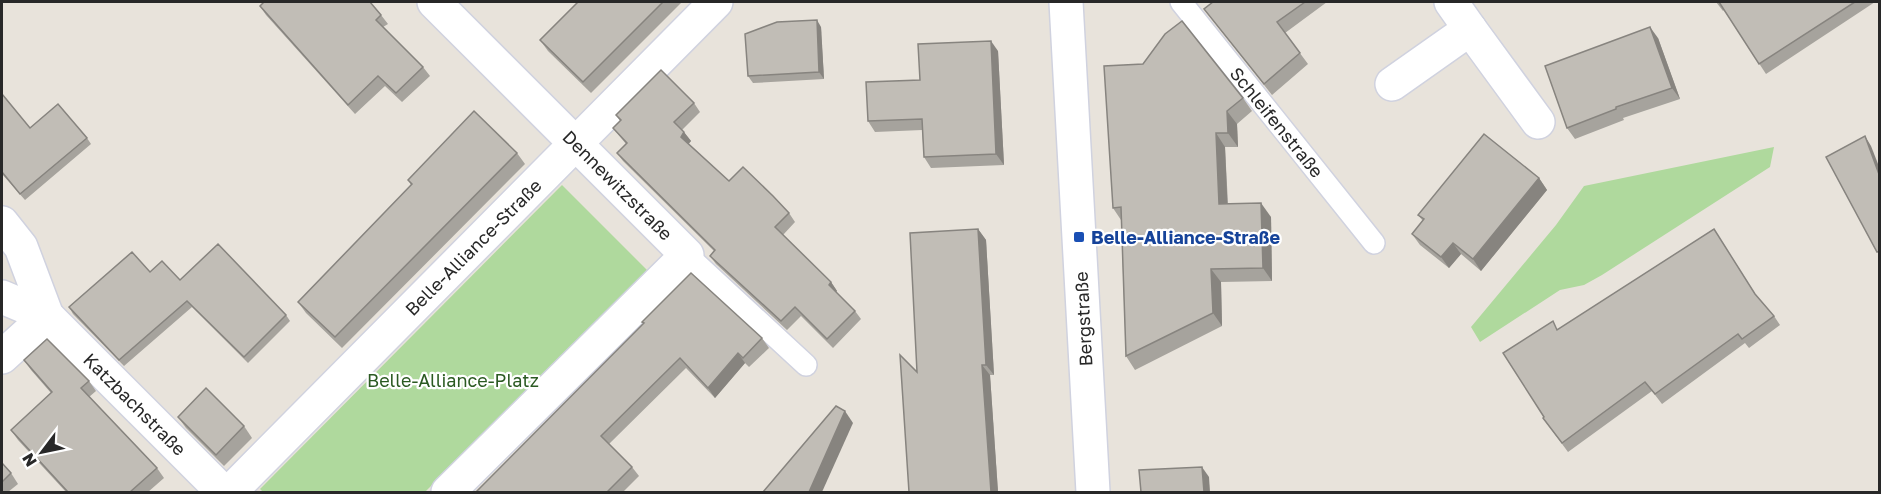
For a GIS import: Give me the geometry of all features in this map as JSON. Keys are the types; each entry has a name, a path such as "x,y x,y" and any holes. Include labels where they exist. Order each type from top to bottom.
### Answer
{"street":[{"name":"Dennewitzstraße","path":"434,2 687,255"},
{"name":"Belle-Alliance-Straße","path":"230,492 716,2"},
{"name":"Bergstraße","path":"1066,2 1093,492"},
{"path":"1450,2 1538,122"},
{"path":"1392,84 1470,29"},
{"name":"Katzbachstraße","path":"2,223 21,247 46,316"},
{"path":"448,492 687,255"},
{"name":"Katzbachstraße","path":"2,297 46,316 223,492"},
{"path":"2,357 46,316"}],"lane":[{"name":"Schleifenstraße","path":"1181,2 1374,243"},
{"name":"Dennewitzstraße","path":"687,255 806,365"}],"green space":[{"path":"1774,147 1770,167 1602,275 1584,285 1560,290 1480,342 1471,327 1556,225 1584,186"},
{"name":"Belle-Alliance-Platz","path":"562,185 647,270 425,492 263,492 260,489"}],"building":[{"path":"264,2 370,2 381,15 376,20 423,67 396,93 378,76 348,105 260,6"},
{"path":"578,2 663,2 583,82 540,40"},
{"path":"1213,2 1305,2 1277,22 1300,53 1264,84 1204,9"},
{"path":"1719,2 1855,2 1759,64"},
{"path":"817,20 819,72 748,76 745,34 777,22"},
{"path":"1182,21 1243,98 1227,111 1228,133 1216,133 1219,204 1261,203 1263,268 1211,269 1213,313 1126,356 1121,207 1113,208 1104,66 1143,64 1165,34"},
{"path":"1650,27 1672,88 1616,107 1616,109 1567,128 1545,66"},
{"path":"991,41 996,154 924,157 922,119 868,121 866,82 920,80 918,44"},
{"path":"661,70 694,103 674,122 684,132 681,137 729,181 743,167 773,196 789,213 775,227 831,282 829,285 855,311 827,339 795,307 781,321 710,256 715,250 617,153 627,143 613,128 621,120 616,115"},
{"path":"2,94 30,128 58,104 87,138 20,194 2,172"},
{"path":"474,111 517,153 335,337 298,302 412,184 408,180"},
{"path":"1484,134 1539,178 1473,259 1453,243 1441,257 1412,234 1424,219 1418,215"},
{"path":"1865,136 1880,177 1880,251 1877,252 1826,157"},
{"path":"978,229 986,365 982,365 991,492 909,492 900,355 917,372 910,233"},
{"path":"1714,229 1755,294 1774,316 1742,339 1738,334 1655,394 1645,382 1562,443 1543,418 1503,353 1553,321 1557,330"},
{"path":"218,244 286,315 244,357 187,301 119,360 69,307 132,252 150,272 162,261 180,280"},
{"path":"691,273 762,338 743,358 738,353 708,388 680,358 601,436 632,467 607,492 476,492 644,323 642,322"},
{"path":"47,339 89,381 81,388 157,468 130,492 68,492 11,430 52,392 24,360"},
{"path":"206,388 244,426 216,455 178,417"},
{"path":"836,406 845,411 809,492 763,492"},
{"path":"2,463 11,473 2,482"},
{"path":"1202,467 1204,492 1141,492 1139,470"}],"place":[{"name":"Belle-Alliance-Straße","path":"1079,237"}]}
